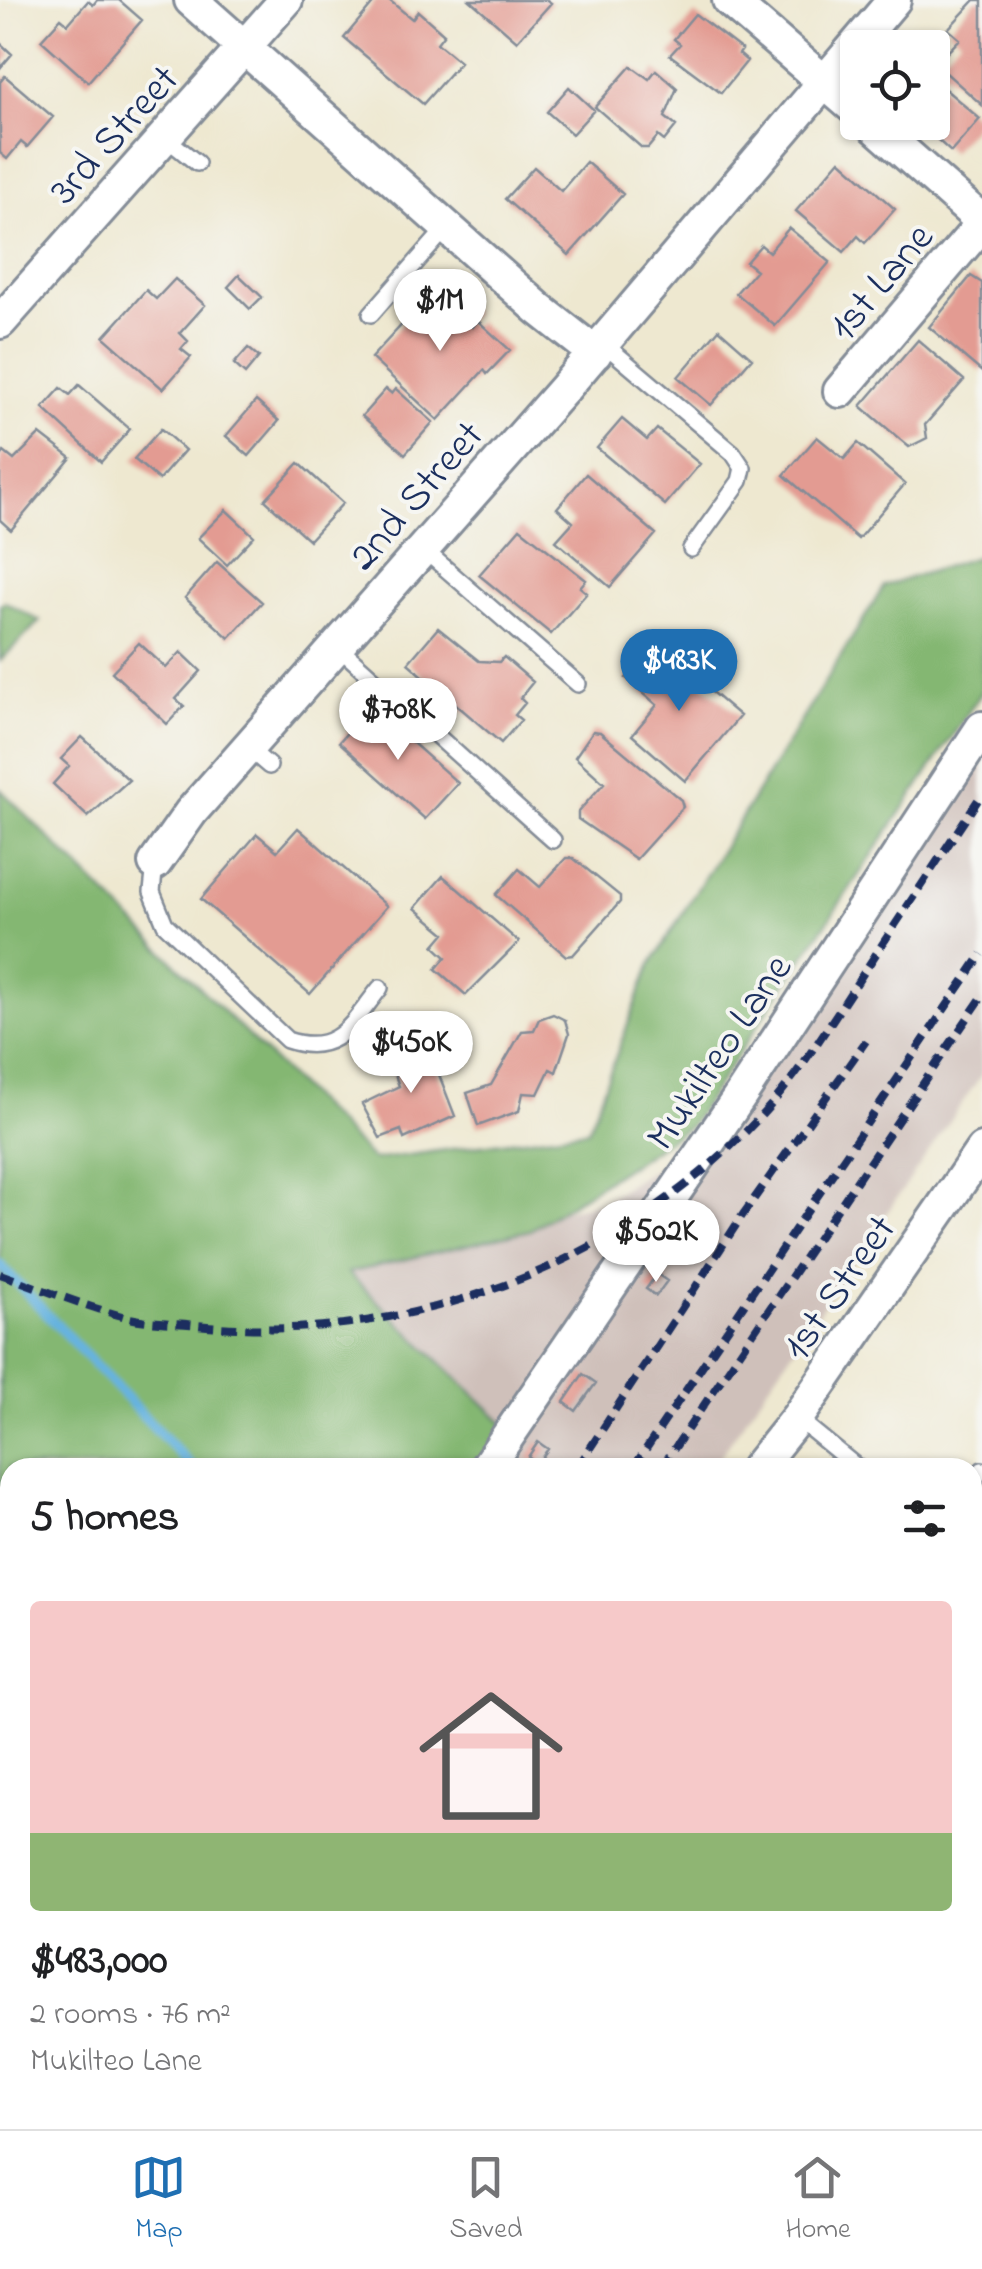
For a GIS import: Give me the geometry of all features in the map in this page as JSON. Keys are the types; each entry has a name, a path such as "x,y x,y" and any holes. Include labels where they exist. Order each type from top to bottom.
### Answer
{"street":[{"path":"191,0 447,227 599,348"},
{"name":"3rd Street","path":"0,322 286,0"},
{"path":"729,0 840,96"},
{"name":"2nd Street","path":"155,863 192,812 259,757 338,646 599,348 894,0"},
{"path":"890,140 982,222"},
{"name":"1st Lane","path":"840,392 982,222"},
{"name":"Mukilteo Lane","path":"493,1458 740,1095 982,728"},
{"name":"1st Street","path":"766,1458 982,1150"}],"lane":[{"path":"166,138 198,163"},
{"path":"371,314 447,227"},
{"path":"599,348 734,453 743,468 740,481 690,549"},
{"path":"422,548 578,684"},
{"path":"338,646 553,840"},
{"path":"155,863 152,892 166,924 287,1040 308,1047 341,1038 380,988"},
{"path":"797,1418 846,1458"}],"shaded area":[{"path":"982,749 982,1074 719,1458 243,1458 0,1180 323,1263 603,1201 733,1119"}],"green space":[{"path":"982,555 982,692 690,1126 530,1230 348,1273 511,1430 483,1458 0,1458 0,789 373,1160 588,1130 650,966 884,586"},
{"path":"5,602 40,621 0,661 0,604"}],"building":[{"path":"97,0 119,0 142,20 88,82 41,40 61,18 68,24 88,1 93,5"},
{"path":"376,0 389,0 412,19 418,11 444,34 437,43 460,62 423,104 344,38"},
{"path":"470,0 547,0 551,3 517,41"},
{"path":"975,0 982,0 982,105 950,76 950,49 960,39 948,29"},
{"path":"695,14 742,50 739,54 747,61 721,93 670,55 680,44 674,39"},
{"path":"0,43 12,54 0,68"},
{"path":"631,66 649,79 656,70 677,88 665,117 676,126 664,141 658,136 648,148 642,148 595,107"},
{"path":"5,76 53,117 27,147 21,142 7,159 0,153 0,82"},
{"path":"569,87 594,110 572,134 547,112"},
{"path":"950,93 980,119 951,152 938,140 950,140"},
{"path":"840,160 895,209 865,243 858,236 844,252 796,211"},
{"path":"586,162 623,194 569,255 505,199 534,167 561,191"},
{"path":"789,228 830,262 775,326 736,293 756,270 746,262 761,245 769,252"},
{"path":"239,275 262,297 250,309 228,287"},
{"path":"971,276 982,283 982,372 929,327"},
{"path":"175,279 205,305 180,333 188,341 181,349 191,357 163,389 104,337 146,290 156,299"},
{"path":"446,288 474,313 465,322 472,327 478,321 510,350 487,374 484,370 438,420 371,358 410,316 415,320"},
{"path":"719,329 752,358 711,405 678,377"},
{"path":"918,340 964,380 925,425 927,438 909,447 861,406"},
{"path":"248,348 259,357 245,374 234,364"},
{"path":"79,385 130,429 101,462 43,408 61,388 70,395"},
{"path":"386,389 392,394 396,389 433,422 405,454 362,416"},
{"path":"256,401 279,421 249,456 226,436"},
{"path":"622,419 647,440 657,429 700,464 665,505 597,448"},
{"path":"161,429 185,450 159,480 134,459"},
{"path":"40,434 71,458 11,530 0,520 0,458 4,452 14,460"},
{"path":"817,437 844,459 858,443 905,484 858,539 784,475"},
{"path":"299,463 343,503 309,540 265,500"},
{"path":"586,474 656,534 610,587 556,541 573,522 557,508"},
{"path":"226,510 254,536 227,565 198,538"},
{"path":"520,528 586,580 580,587 587,593 551,634 479,575"},
{"path":"217,562 262,602 229,638 185,598"},
{"path":"438,628 479,661 499,662 504,657 533,682 520,698 525,703 515,715 521,720 501,743 408,663"},
{"path":"139,643 166,668 181,652 201,671 176,699 184,706 167,724 112,672"},
{"path":"655,644 740,716 685,781 632,735 657,705 626,678"},
{"path":"371,706 458,783 425,819 339,742"},
{"path":"593,731 600,732 681,800 683,807 636,859 578,819 578,812 604,783 575,757"},
{"path":"82,737 129,780 88,817 53,784 69,766 61,759"},
{"path":"298,828 387,906 310,994 201,899 257,834 277,851"},
{"path":"566,858 573,858 620,896 620,902 573,955 566,956 496,895 519,869 540,887"},
{"path":"443,876 519,942 466,995 436,969 446,957 434,946 445,933 415,908"},
{"path":"553,1014 565,1020 569,1034 556,1072 550,1069 538,1094 523,1093 519,1111 478,1126 467,1093 491,1085 522,1031 534,1030 539,1019"},
{"path":"416,1043 426,1056 431,1054 455,1116 404,1139 401,1130 380,1138 362,1104 399,1086 387,1054"},
{"path":"657,1274 667,1281 656,1296 646,1289"},
{"path":"583,1374 596,1383 576,1411 564,1402"},
{"path":"538,1442 548,1449 541,1458 528,1457"}],"waterway":[{"path":"0,1265 183,1458"}],"railway":[{"path":"0,1274 131,1318 276,1328 355,1322 433,1307 509,1284 581,1251 650,1211 713,1163 769,1107 815,1046 982,794"},
{"path":"640,1458 982,954"},
{"path":"668,1458 982,997"},
{"path":"584,1458 744,1213 866,1041"}]}
